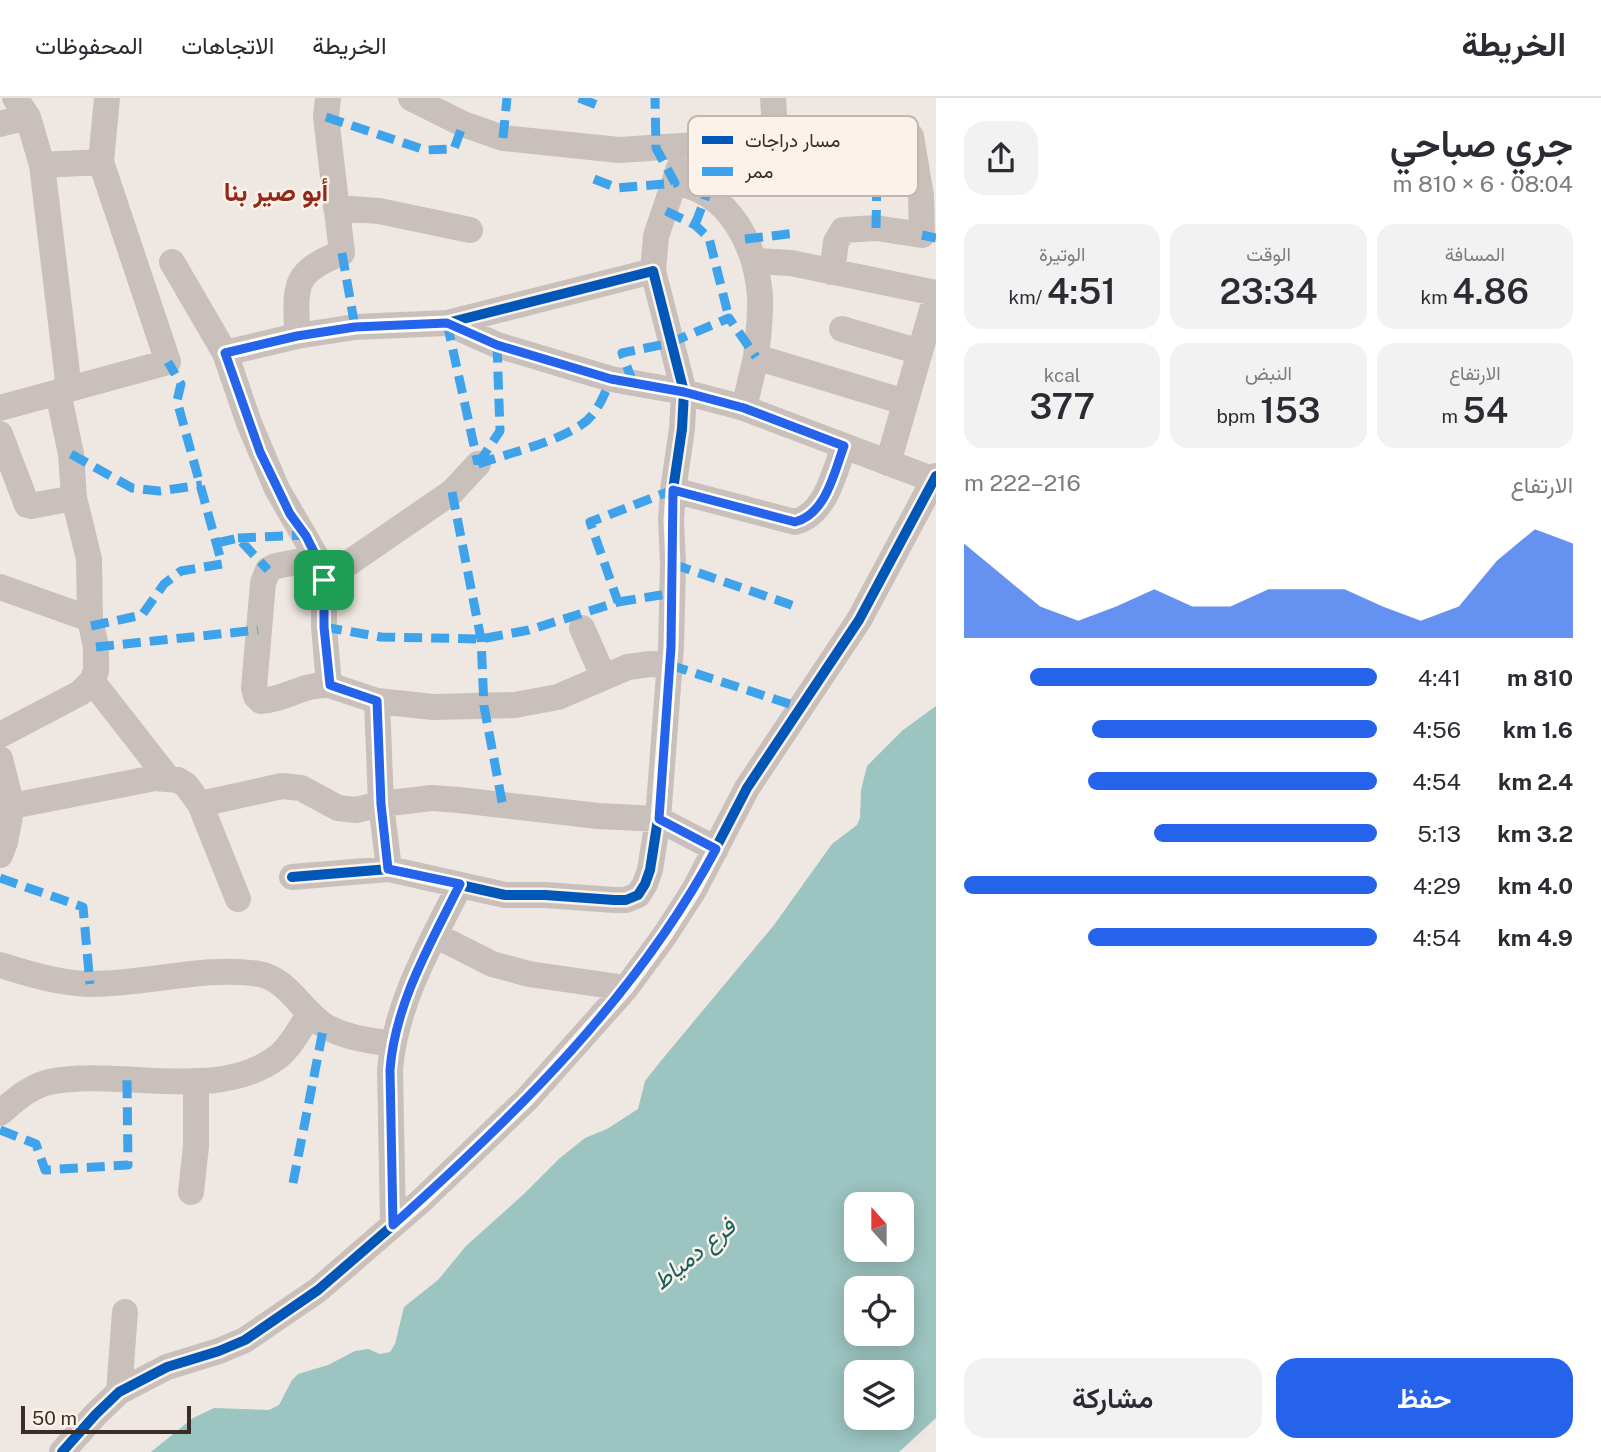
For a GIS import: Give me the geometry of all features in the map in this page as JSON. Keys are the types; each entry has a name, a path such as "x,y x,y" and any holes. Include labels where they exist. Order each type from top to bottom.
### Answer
{"street":[{"path":"0,408 168,362 101,162 107,98"},
{"path":"297,336 296,300 299,285 306,272 317,262 342,253 326,117 328,98"},
{"path":"411,98 463,124 503,138 619,150 688,145"},
{"path":"773,98 774,116"},
{"path":"0,124 22,107 42,165 74,498 89,559 90,619 96,647 96,671 92,681 80,693 0,735"},
{"path":"292,877 388,869 505,895 537,894 626,900 638,895 645,884 659,819 673,593 671,520 684,392 653,271 656,236 675,183 684,146"},
{"path":"42,165 101,162"},
{"path":"832,272 836,242 843,230 876,228 922,235 918,178"},
{"path":"675,183 688,185"},
{"path":"711,196 736,222 755,261 760,309 756,357 744,408"},
{"path":"336,208 379,211 470,230"},
{"path":"755,261 791,263 936,295 888,463"},
{"path":"172,262 225,353 260,452 290,514 306,536 320,569 330,685"},
{"path":"225,353 297,336 355,327 447,323 653,271"},
{"path":"62,1452 119,1392 167,1367 245,1340 318,1290 393,1225 527,1099 626,988 665,935 694,890 747,788 859,620 935,478 744,408 684,392 611,379 497,345 447,323"},
{"path":"842,329 920,352"},
{"path":"756,357 905,402"},
{"path":"0,434 27,505 74,498"},
{"path":"673,490 795,522 806,519 822,501 844,446"},
{"path":"478,464 452,492 320,569 276,566 268,570 263,583 260,607 254,688 256,696 261,701 270,701 315,684 330,685 377,701 433,707 515,705 558,697 628,667 670,665"},
{"path":"0,587 90,619"},
{"path":"582,628 603,676"},
{"path":"92,681 167,778"},
{"path":"377,701 381,804 388,869"},
{"path":"0,759 6,805 5,842 0,855"},
{"path":"6,805 167,778 186,785 200,804 238,899"},
{"path":"200,804 282,786 301,788 338,808 356,810 381,804 432,799 598,816 659,819 716,849"},
{"path":"393,1225 390,1070 392,1044 415,976 460,884"},
{"path":"435,935 492,964 529,974 626,988"},
{"path":"0,965 36,977 90,984 236,971 263,974 284,986 324,1025 348,1037 392,1044"},
{"path":"0,1114 26,1091 48,1082 149,1079 196,1082 242,1075 265,1066 281,1054 310,1013"},
{"path":"191,1192 197,1146 196,1082"},
{"path":"119,1392 125,1312"}],"water":[{"name":"فرع دمياط","path":"936,706 936,1418 899,1452 151,1452 193,1418 214,1408 269,1410 279,1405 298,1374 328,1365 355,1351 368,1349 380,1354 390,1352 395,1344 404,1307 438,1280 466,1246 585,1138 607,1129 638,1109 645,1081 774,925 832,844 857,825 867,766 903,730"}],"marked path":[{"path":"503,138 507,98"},
{"path":"579,98 602,107"},
{"path":"594,179 617,188 675,183 656,148 655,98"},
{"path":"326,117 425,150 454,149 463,124"},
{"path":"695,225 706,196"},
{"path":"876,228 877,196"},
{"path":"666,211 695,225 709,238 729,318"},
{"path":"745,239 797,233"},
{"path":"922,235 936,238"},
{"path":"342,253 355,327"},
{"path":"633,383 622,353 670,343 729,318 756,357"},
{"path":"447,323 478,464"},
{"path":"478,464 500,431 497,345"},
{"path":"91,626 142,615 164,584 181,571 222,564 177,401 181,384 168,362"},
{"path":"478,464 544,443 581,425 596,410 611,379"},
{"path":"71,454 132,488 159,491 202,485"},
{"path":"324,627 381,637 481,639 529,630 618,602 590,522 673,490"},
{"path":"452,492 481,639 484,706 503,807"},
{"path":"238,538 306,535"},
{"path":"217,543 238,538 268,570"},
{"path":"673,564 800,608"},
{"path":"618,602 673,593"},
{"path":"96,647 258,630"},
{"path":"670,665 802,708"},
{"path":"0,878 83,907 90,984"},
{"path":"293,1183 324,1025"},
{"path":"0,1130 36,1144 45,1170 128,1165 127,1080"}],"cycle path":[{"path":"225,353 297,336 355,327 447,323 653,271 684,392 671,520 671,647 658,819 650,870 638,895 626,900 505,895 389,869 292,877"},
{"path":"62,1452 119,1392 167,1367 245,1340 318,1290 421,1201 527,1099 626,988 665,935 694,890 747,788 859,620 936,476"}],"district":[{"name":"أبو صير بنا","path":"276,192"}],"route":[{"path":"447,323 497,345 611,379 684,392 744,408 844,446 822,501 806,519 795,522 673,490 671,647 659,819 716,849 665,935 626,988 527,1099 393,1225 390,1070 392,1044 415,976 460,884 388,869 381,804 377,701 330,685 324,627 324,580 306,536 290,514 260,452 225,353 297,336 355,327 447,323"}]}
